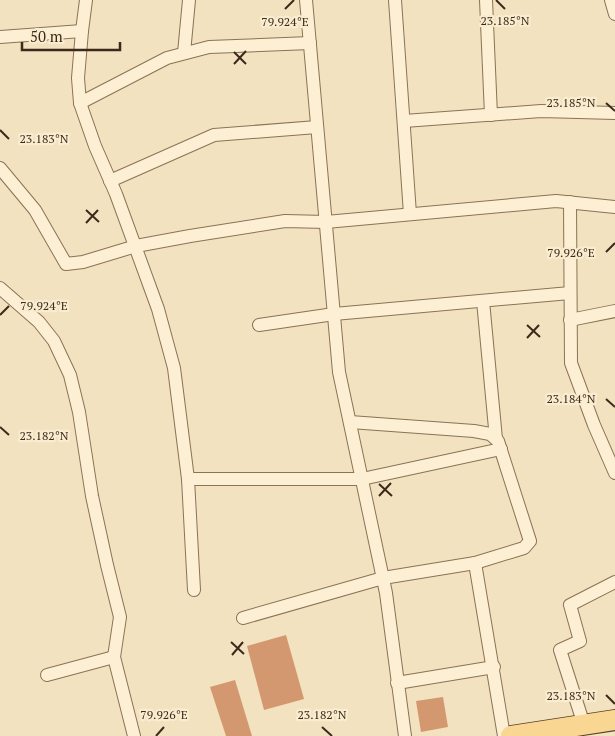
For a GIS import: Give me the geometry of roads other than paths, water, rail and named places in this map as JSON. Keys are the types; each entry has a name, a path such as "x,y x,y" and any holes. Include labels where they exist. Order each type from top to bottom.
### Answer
{"main road":[{"path":"511,736 601,726"}],"street":[{"path":"86,0 78,78 80,104 136,246 158,308 174,368 188,479 194,590"},
{"path":"184,53 189,0"},
{"path":"306,0 339,372 383,578 405,736"},
{"path":"395,0 410,214"},
{"path":"486,0 491,114"},
{"path":"611,0 615,14"},
{"path":"0,37 82,32"},
{"path":"80,104 167,58 184,53 209,47 310,43"},
{"path":"404,121 541,111 615,113"},
{"path":"110,181 214,134 317,127"},
{"path":"0,168 35,210 66,264 83,262 136,246 285,221 326,222 556,201 615,207"},
{"path":"570,202 570,363 615,473"},
{"path":"0,288 39,322 54,341 70,375 79,412 92,496 120,617 114,658 134,736"},
{"path":"259,325 334,314 570,293"},
{"path":"243,618 383,578 475,563 524,548 530,541 499,444 482,300"},
{"path":"570,320 615,311"},
{"path":"350,422 474,431 490,434 499,444"},
{"path":"188,479 362,480 499,444"},
{"path":"475,563 494,667 504,736"},
{"path":"601,726 560,650 580,641 570,605 615,582"},
{"path":"47,676 114,658"},
{"path":"397,683 494,667"}]}
